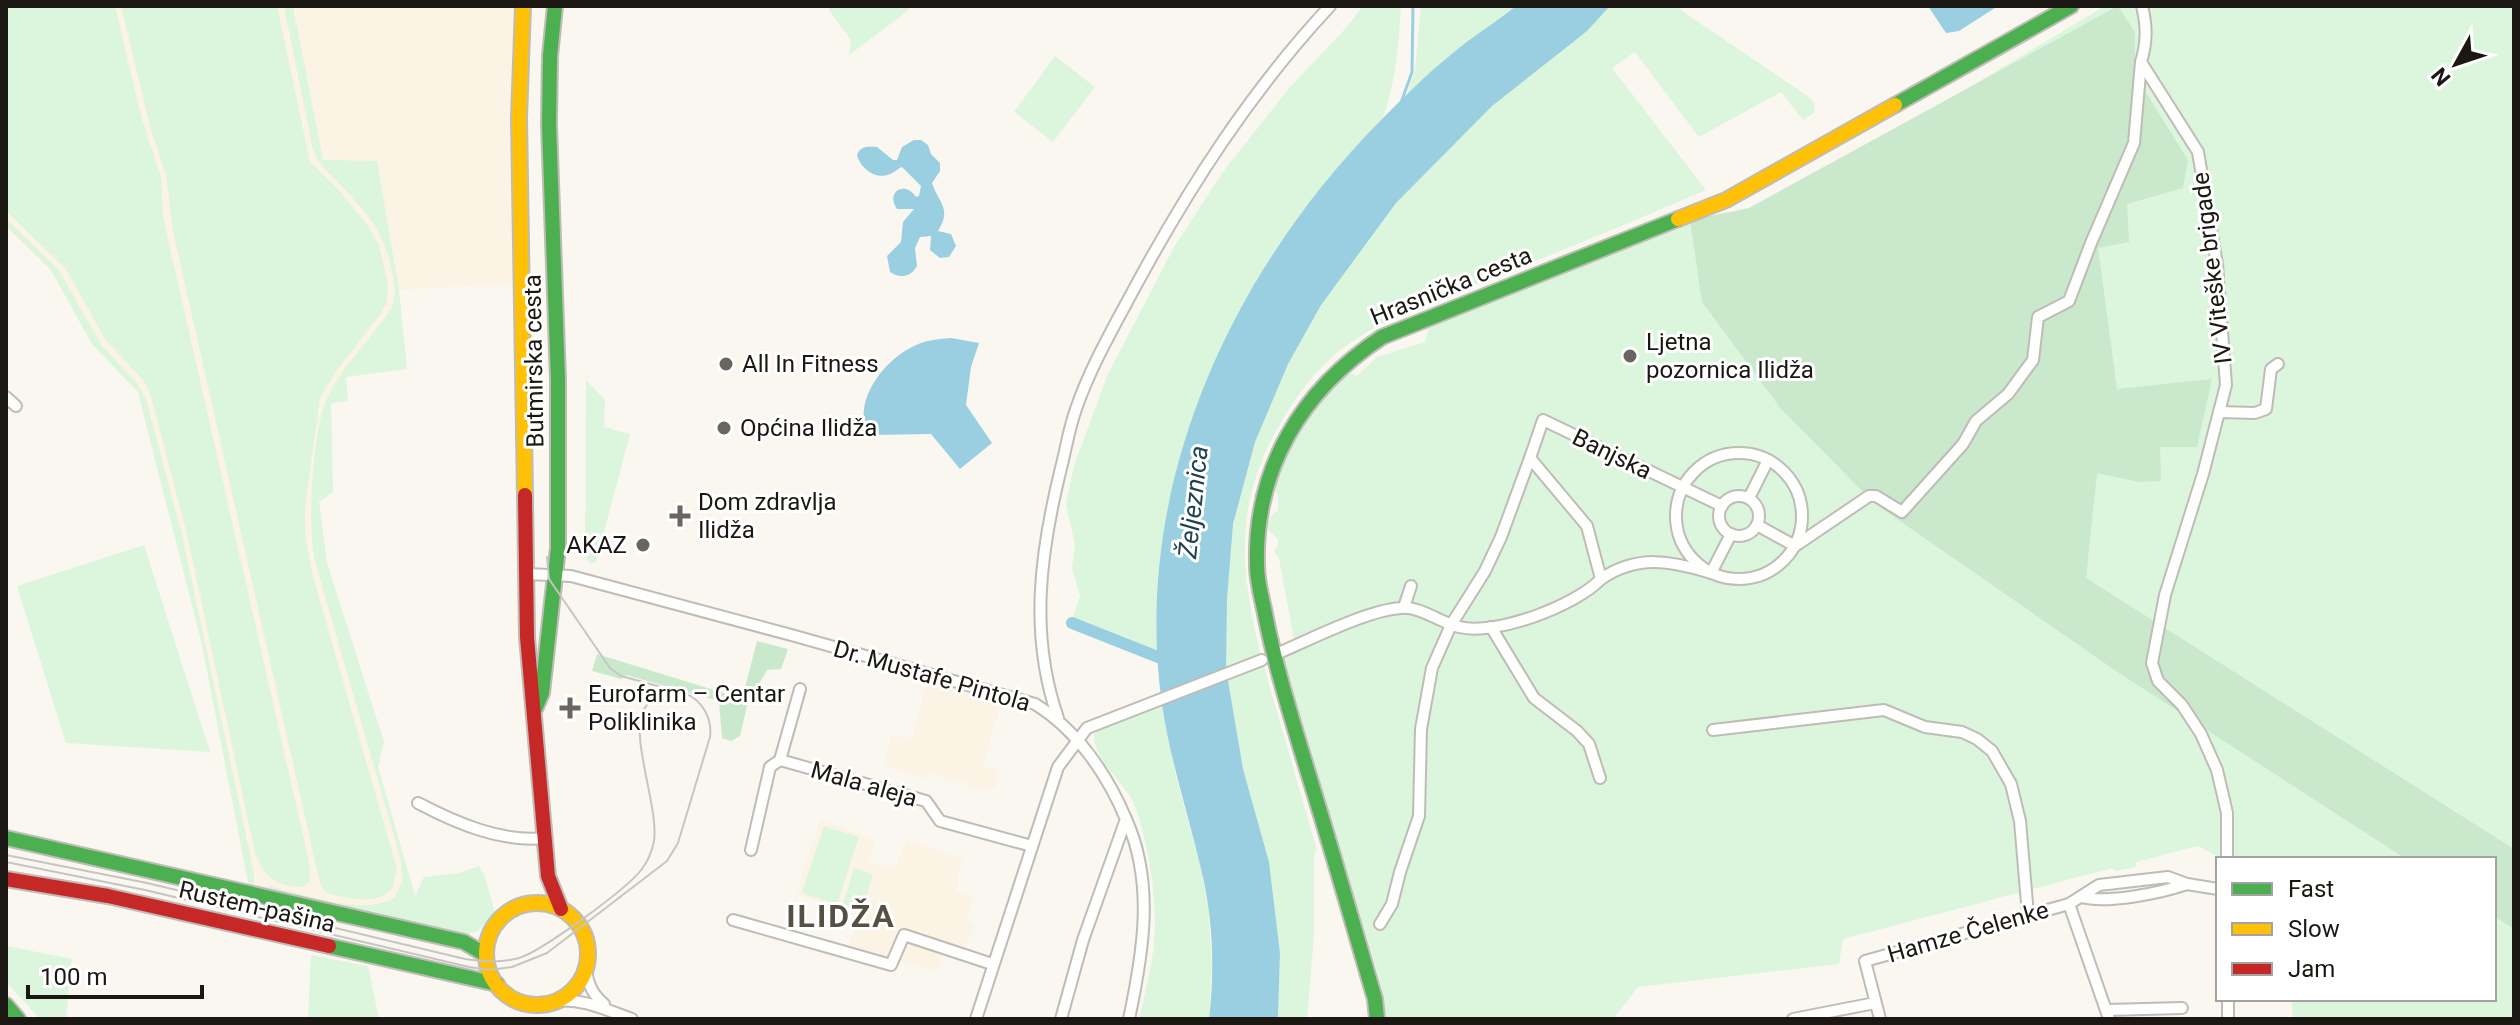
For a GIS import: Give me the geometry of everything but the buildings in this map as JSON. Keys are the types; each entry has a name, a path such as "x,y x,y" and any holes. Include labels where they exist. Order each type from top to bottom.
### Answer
{"main road":[{"name":"Butmirska cesta","path":"523,6 519,118 527,637 548,876 561,909"},
{"name":"Butmirska cesta","path":"533,714 542,693 557,575 558,379 549,125 550,56 555,6"},
{"name":"Hrasnička cesta","path":"1377,1019 1371,985 1268,657 1257,567 1260,512 1269,478 1298,417 1334,373 1382,337 1726,200 2071,6"},
{"name":"Rustem-pašina","path":"6,838 464,942 486,955"},
{"path":"523,905 536,902 561,909 577,922 586,938 586,970 569,994 553,1002 523,1002 513,998 497,984 489,970 486,955 492,929 500,918 537,894 548,876"},
{"name":"Rustem-pašina","path":"6,879 108,896 497,984"},
{"path":"464,942 492,929"},
{"path":"523,1002 531,1019"},
{"path":"542,1019 553,1002"},
{"path":"6,1005 18,1019"}],"street":[{"path":"1058,718 1047,687 1040,644 1041,569 1048,518 1075,410 1123,309 1195,181 1283,60 1330,6"},
{"path":"1795,546 1869,496 1876,496 1902,512 1963,444 1976,421 2008,394 2033,360 2038,317 2069,301 2134,143 2141,62 2146,46 2147,27 2142,6"},
{"name":"IV Viteške brigade","path":"2141,62 2198,152 2217,264 2226,385 2165,595 2152,663 2158,681 2182,705 2201,734 2217,770 2227,813 2227,857"},
{"path":"2219,412 2255,413 2266,409 2271,369 2278,364"},
{"path":"6,397 16,406"},
{"name":"Banjska","path":"1530,458 1543,420 1722,506"},
{"path":"976,1019 1058,767 1087,728 1344,626 1404,607 1451,625 1472,629 1491,627 1555,609 1590,591 1601,579 1616,571 1655,561 1677,563 1730,579 1748,579 1769,573 1785,561 1795,546 1802,526 1798,494 1784,472 1768,460 1743,453 1721,456 1704,463 1691,474 1683,487 1676,507 1679,539 1691,558 1711,573"},
{"path":"1380,924 1392,904 1418,823 1421,729 1438,648 1485,571 1530,458 1587,526 1601,579"},
{"path":"1749,498 1768,460"},
{"path":"1737,496 1749,498 1757,507 1757,525 1748,533 1731,534 1722,525 1722,506 1737,496"},
{"path":"1757,525 1795,546"},
{"path":"1711,573 1731,534"},
{"name":"Dr. Mustafe Pintola","path":"527,574 571,576 795,636 1035,704 1058,718 1113,787 1137,848 1144,897 1143,952 1129,1019"},
{"path":"1404,607 1411,586"},
{"path":"1491,627 1534,698 1589,744 1600,778"},
{"path":"751,850 770,767 780,760 800,689"},
{"path":"1713,730 1884,710 1925,727 1962,732 1977,739 1992,751 2011,784 2020,821 2028,915"},
{"name":"Mala aleja","path":"780,760 926,801 940,821 1032,846"},
{"path":"418,803 503,837 528,840 546,838"},
{"path":"1061,1019 1083,940 1126,819"},
{"name":"Hamze Čelenke","path":"1880,1019 1865,961 2069,904 2081,897 2092,900 2127,896 2166,891 2187,884 2216,889"},
{"path":"2069,904 2108,1014 2182,1008"},
{"path":"733,920 891,965 904,935 992,964"},
{"path":"586,970 587,982 596,998 615,1013"},
{"path":"553,1002 569,999 632,1019"},
{"path":"1793,1019 1875,1003"}],"shaded area":[{"path":"6,6 519,6 514,49 513,134 520,283 399,290 407,369 345,377 348,401 331,403 333,492 319,502 327,563 384,742 378,767 425,928 249,887 202,645 138,392 92,344 51,270 6,226"},
{"path":"929,677 1002,698 983,767 996,769 996,787 969,790 970,782 956,779 953,782 930,772 928,779 884,765 892,735 912,740"},
{"path":"821,820 875,840 868,861 895,869 907,840 962,859 956,891 974,897 966,922 975,926 958,957 943,955 936,972 849,945 859,914 796,895"}],"green space":[{"path":"6,6 115,6 141,116 161,177 163,217 309,862 310,881 302,887 285,885 272,879 255,853 187,534 150,393 143,380 105,339 66,269 6,211"},
{"path":"121,6 277,6 310,162 338,189 379,245 388,285 387,301 320,398 305,506 305,534 312,573 397,869 392,889 378,898 361,899 326,893 320,883 173,231 166,175 150,126"},
{"path":"284,6 293,6 323,160 377,161 399,290 407,369 346,377 348,401 331,403 333,492 319,502 327,563 384,742 378,767 415,896 424,877 459,873 479,866 485,877 495,913 478,931 465,935 264,890 269,886 334,902 368,905 395,897 403,880 400,857 315,561 311,525 315,451 323,409 343,372 392,308 394,280 378,232 313,150"},
{"path":"830,6 906,6 909,10 849,55 851,40 829,10"},
{"path":"1363,6 1401,6 1396,61 1388,102 1378,125 1319,190 1282,239 1222,346 1184,444 1171,495 1157,600 1157,654 1072,620 1080,596 1072,569 1075,545 1066,504 1074,466 1107,376 1173,249 1222,173 1290,87"},
{"path":"1421,6 1516,6 1453,53 1407,95 1415,69"},
{"path":"1610,6 1678,6 1809,97 1814,102 1815,112 1803,120 1781,92 1699,137 1635,52 1612,68 1706,190 1416,308 1377,326 1328,361 1288,411 1270,442 1258,472 1250,501 1245,560 1261,656 1226,669 1228,560 1242,481 1273,395 1317,312 1369,236 1418,178 1504,95 1581,34"},
{"path":"2105,6 2514,6 2514,1019 2293,1019 2292,1001 2496,1001 2496,857 2218,857 2198,846 2136,862 2136,867 2115,871 2113,868 1843,939 1839,964 1638,987 1613,1019 1385,1019 1381,985 1278,646 1294,640 1279,558 1274,551 1278,539 1267,526 1278,510 1278,494 1272,490 1292,442 1309,411 1331,385 1344,374 1357,376 1377,357 1425,342 1429,327 1436,320 1690,220 1694,241 1765,210"},
{"path":"2118,6 2135,32 2135,75 2188,160 2183,188 2127,204 2129,242 2098,248 2117,389 2212,379 2197,447 2160,447 2161,481 2139,482 2097,473 2086,578 2514,849 2514,929 2496,917 2496,857 2403,857 2119,673 1874,503 1782,410 1702,302 1690,220 1749,208"},
{"path":"1055,56 1095,87 1053,142 1014,112"},
{"path":"6,219 58,269 102,346 137,383 146,399 182,535 254,873 254,883 249,887 202,645 138,392 92,344 51,270 6,226"},
{"path":"586,380 605,400 604,427 630,434 596,562 591,564 585,557"},
{"path":"144,545 210,752 66,743 17,586"},
{"path":"757,641 788,649 781,669 767,670 755,691 745,688"},
{"path":"597,654 740,698 747,706 740,736 731,741 722,738 719,701 626,675 621,679 592,671"},
{"path":"1262,660 1317,850 1314,855 1314,935 1307,1019 1278,1019 1280,953 1269,862 1243,769 1227,687 1227,676"},
{"path":"1162,704 1208,907 1212,966 1209,1019 1139,1019 1154,941 1151,870 1133,802 1101,758 1094,738 1095,728"},
{"path":"824,826 859,837 837,904 802,893"},
{"path":"854,868 873,874 862,911 843,905"},
{"path":"6,939 7,946 72,959 66,1019 40,1019 6,982"},
{"path":"311,955 368,966 379,1019 308,1019"}],"water":[{"name":"Željeznica","path":"1516,6 1610,6 1587,31 1492,106 1396,203 1321,305 1288,364 1255,442 1233,524 1227,598 1226,669 1243,769 1269,862 1280,953 1278,1019 1209,1019 1212,962 1208,906 1165,725 1156,623 1162,542 1178,464 1204,387 1238,314 1280,244 1328,179 1382,119 1444,61"},
{"path":"1928,6 1998,6 1959,31 1946,33"},
{"path":"914,140 928,145 931,154 940,163 940,171 932,183 944,211 938,231 951,234 956,246 949,257 940,258 930,250 931,236 920,237 915,248 917,266 912,273 901,276 890,272 887,256 901,242 903,222 914,209 897,209 893,198 902,189 919,196 921,186 902,167 884,176 874,174 861,164 857,155 863,148 877,147 897,160 902,147"},
{"path":"951,338 979,343 971,367 966,405 992,443 960,469 931,434 868,435 864,422 868,396 882,371 892,361 919,344"}],"waterway":[{"path":"1402,100 1412,72 1413,6"},
{"path":"1072,623 1173,663"}],"tram line":[{"path":"547,557 549,579 610,668 621,676 676,691"},
{"path":"6,855 147,883 465,959 492,962 512,960 546,944 584,918 633,878 650,856 654,827 640,721 644,709 653,698 664,692 687,694 705,711 710,723 710,737 678,843 667,861 547,953 512,967 489,970 469,967 145,890 6,862"}],"traffic: fast":[{"path":"535,709 542,693 558,548 558,379 549,125 550,56 555,6"},
{"path":"1895,105 2071,6"},
{"path":"1377,1019 1375,999 1278,671 1259,584 1258,530 1274,464 1288,435 1328,381 1382,337 1678,219"},
{"path":"6,838 464,942 486,955"},
{"path":"329,946 497,984"},
{"path":"6,1005 18,1019"}],"traffic: slow":[{"path":"523,6 519,118 525,495"},
{"path":"1678,219 1726,200 1895,105"},
{"path":"537,903 556,907 573,918 584,935 588,954 584,973 573,990 556,1001 537,1005 518,1001 501,990 490,973 486,954 490,935 501,918 518,907 537,903"}],"traffic: jam":[{"path":"525,495 527,637 548,876 561,909"},
{"path":"6,879 108,896 329,946"}],"place":[{"name":"Ljetna pozornica Ilidža","path":"1630,356"},
{"name":"All In Fitness","path":"726,364"},
{"name":"Općina Ilidža","path":"724,428"},
{"name":"Dom zdravlja Ilidža","path":"680,516"},
{"name":"AKAZ","path":"643,545"},
{"name":"Eurofarm – Centar Poliklinika","path":"570,708"}],"district":[{"name":"ILIDŽA","path":"841,916"}]}
